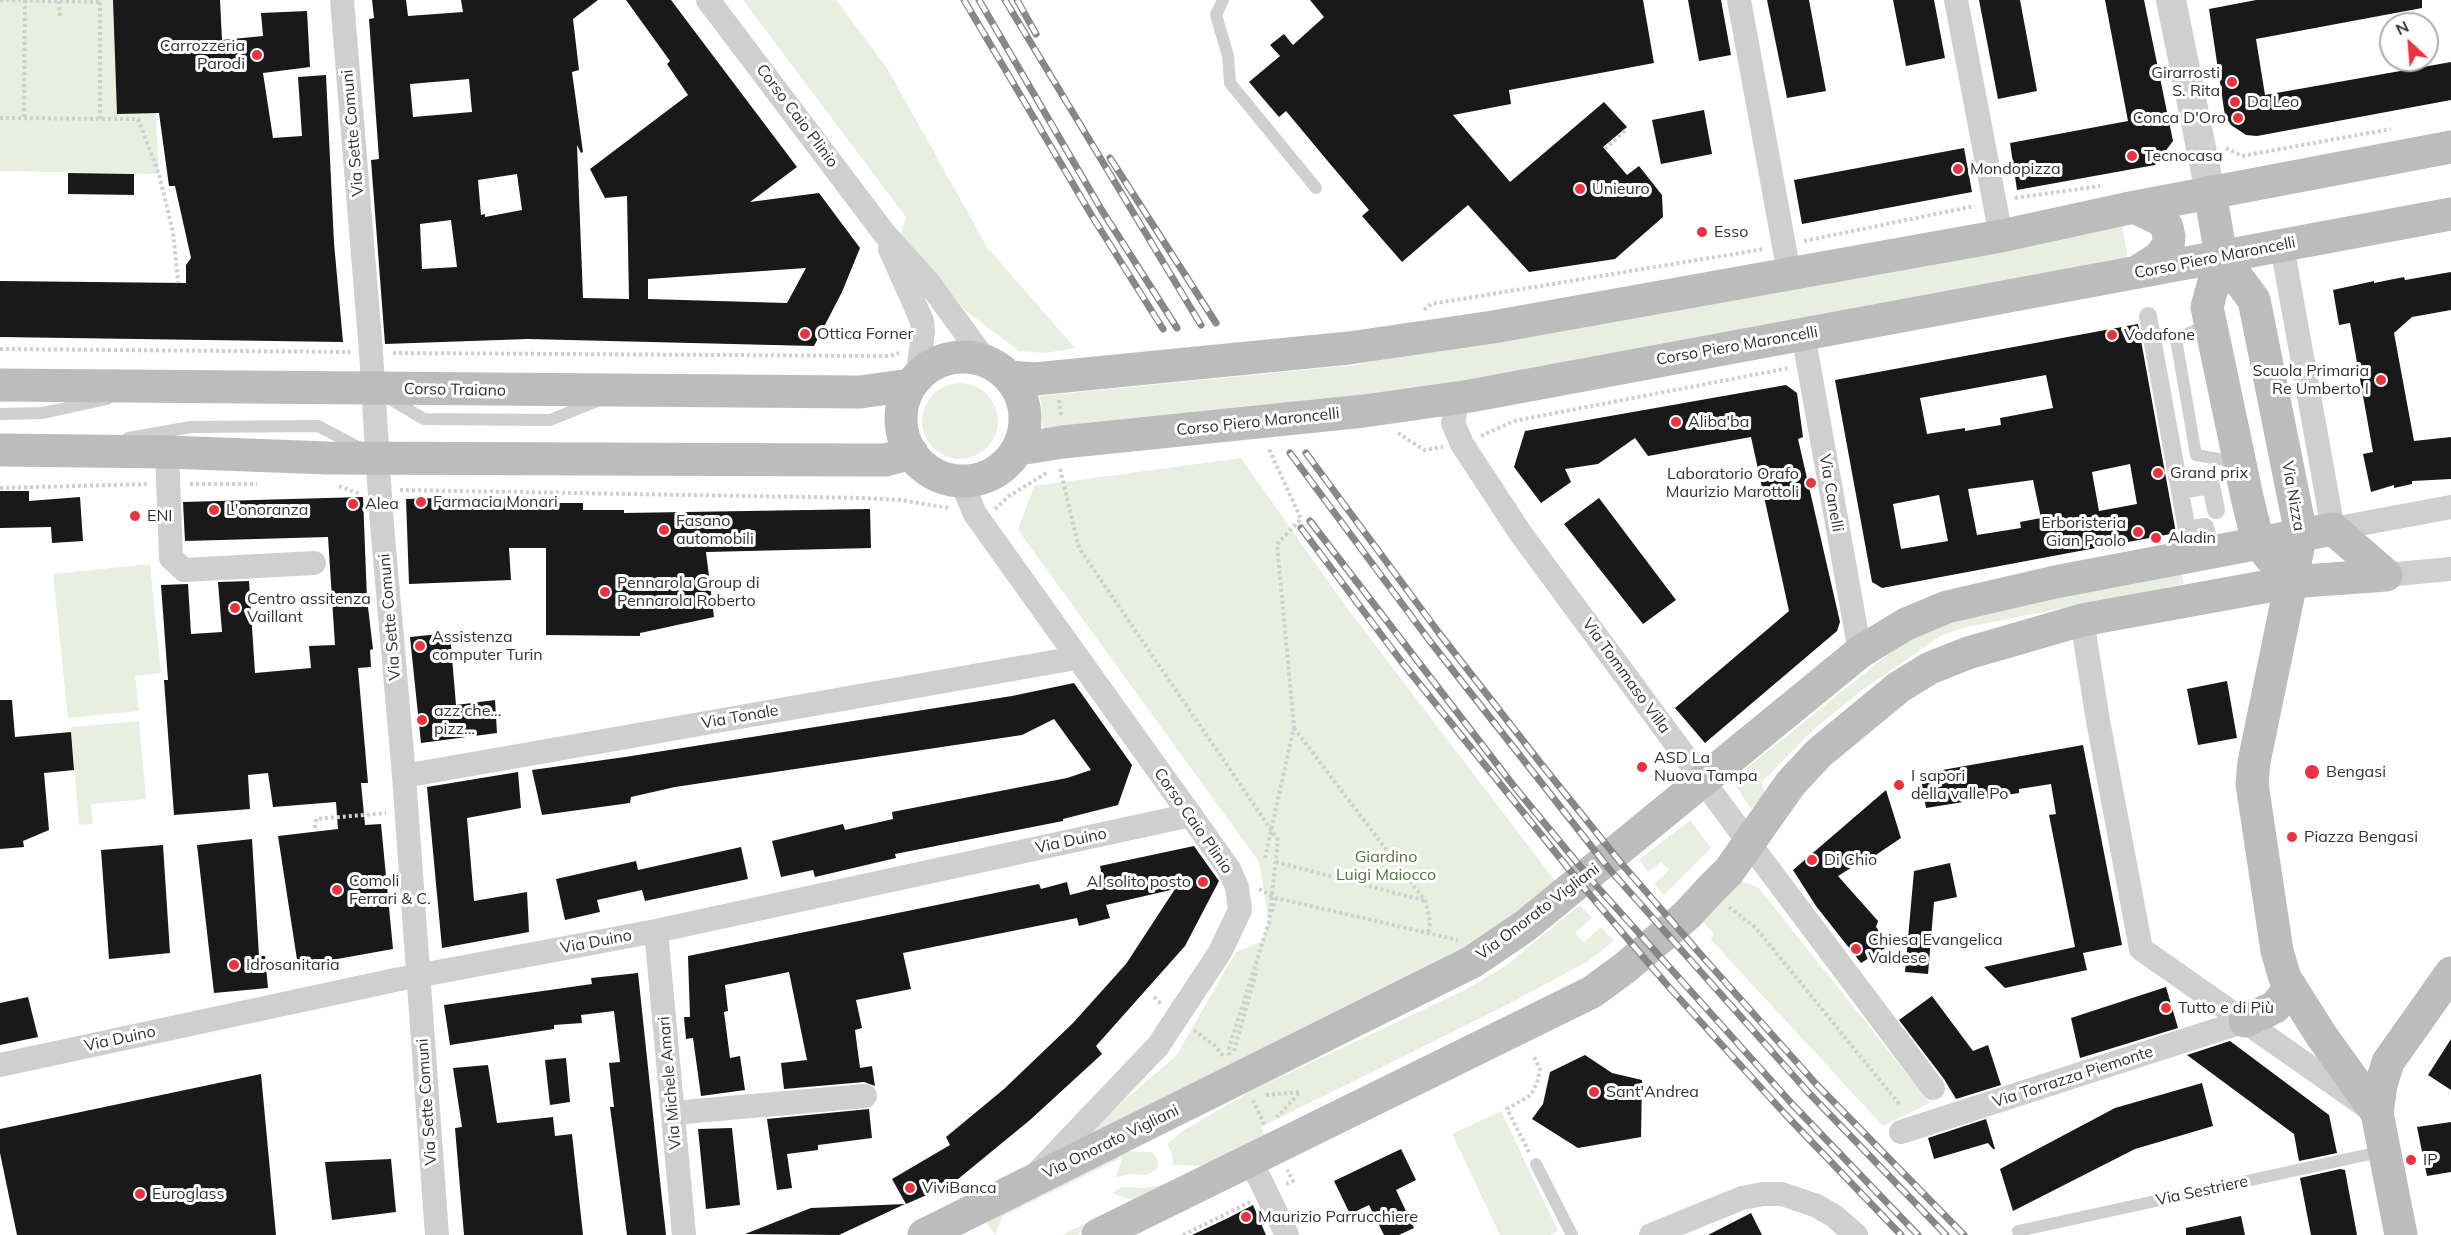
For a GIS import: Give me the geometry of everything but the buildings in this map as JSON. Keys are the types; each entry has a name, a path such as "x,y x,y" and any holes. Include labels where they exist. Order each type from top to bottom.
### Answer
{"main road":[{"path":"998,369 1020,392 1025,407 1026,421 1019,449 1011,461 997,471 980,478 961,481 946,480 931,475 912,453 906,440 902,414 904,402 912,370 924,370 955,357 1035,379 1056,375 1360,346 1493,327 1786,259 2001,236 2134,207 2451,147"},
{"name":"Via Nizza","path":"2210,192 2221,256 2206,307 2258,542 2291,582 2317,531 2254,300 2221,256"},
{"path":"2134,207 2161,220 2167,227 2169,237 2168,246 2159,258 2137,272"},
{"name":"Corso Piero Maroncelli","path":"1019,449 1061,453 1458,398 2451,214"},
{"name":"Corso Traiano","path":"0,385 860,392 912,370"},
{"path":"0,450 379,458 861,460 885,460 912,453"},
{"path":"2317,531 2334,578"},
{"path":"2258,542 2317,531 2386,575"},
{"name":"Via Onorato Vigliani","path":"924,1235 1472,962 1526,926 1860,652 1906,624 1947,607 2055,582 2258,542"},
{"path":"1098,1235 1592,992 1626,967 1687,915 1729,870 1791,783 1819,753 1899,687 1930,668 1968,653 2082,620 2291,582 2386,575"},
{"path":"2291,582 2254,762 2252,784 2277,951 2285,978 2321,1035 2377,1113"},
{"path":"2402,1235 2377,1113 2381,1085 2388,1062 2451,973"},
{"path":"2245,1021 2275,1007 2291,987"}],"street":[{"name":"Via Sette Comuni","path":"342,0 374,389 381,513 404,776 437,1235"},
{"name":"Corso Caio Plinio","path":"708,0 884,233 998,369"},
{"path":"1739,0 1786,259"},
{"path":"1956,0 2001,236"},
{"name":"Via Nizza","path":"2171,0 2210,192"},
{"name":"Corso Caio Plinio","path":"884,233 897,268 922,321 923,331 912,370"},
{"name":"Via Nizza","path":"2282,246 2317,531"},
{"path":"2148,316 2187,531 2205,527 2208,538"},
{"name":"Via Canelli","path":"1803,334 1860,652"},
{"name":"Via Tommaso Villa","path":"1458,398 1453,423 1462,444 1521,534 1933,1088"},
{"path":"167,452 171,558 184,570 314,563"},
{"name":"Corso Caio Plinio","path":"961,481 975,514 1076,658 1191,815 1229,869 1238,887 1240,910 1220,952 1158,1046 1029,1182"},
{"path":"2180,490 2211,485 2216,510"},
{"path":"2317,531 2451,507"},
{"path":"2386,575 2451,569"},
{"path":"2082,620 2098,721 2141,949 2377,1113"},
{"name":"Via Tonale","path":"404,776 1076,658"},
{"name":"Via Duino","path":"0,1065 417,976 656,931 1191,815"},
{"name":"Via Michele Amari","path":"656,931 684,1235"},
{"name":"Via Torrazza Piemonte","path":"1901,1132 2245,1021"},
{"path":"673,1113 865,1096"},
{"path":"1250,1159 1287,1235"},
{"path":"1651,1235 1742,1198 1762,1194 1782,1194 1798,1198 1834,1216 1856,1235"}],"lane":[{"path":"1223,0 1216,15 1228,56 1230,83 1316,188"},
{"path":"2210,323 2176,339 2196,455 2239,463"},
{"path":"0,414 43,413 158,387"},
{"path":"56,451 191,427 318,426 379,458"},
{"name":"Via Sestriere","path":"2018,1231 2386,1151"},
{"path":"1536,1164 1572,1235"}],"path":[{"path":"0,0 100,1 100,119"},
{"path":"24,117 25,0"},
{"path":"59,1 60,16"},
{"path":"0,118 138,119 159,174 173,232 178,283"},
{"path":"1605,149 1627,129"},
{"path":"2218,143 2242,156 2394,129"},
{"path":"1423,312 1431,304 1786,259 1995,202 2110,184"},
{"path":"0,349 360,352"},
{"path":"393,353 890,356 912,370"},
{"path":"1056,375 1061,453 1079,548 1278,840 1274,897 1269,922 1228,1051 1240,1078 1266,1128 1300,1092 1240,1078"},
{"path":"1265,858 1294,727 1277,544 1301,519 1266,443"},
{"path":"988,516 1061,453"},
{"path":"399,497 398,490 631,493 862,498 937,505"},
{"path":"1294,727 1426,902 1430,923 1428,934"},
{"path":"315,828 316,819 406,811"},
{"path":"1276,862 1426,902"},
{"path":"1259,889 1274,897 1462,941"},
{"path":"1709,891 1755,928 1900,1105"},
{"path":"1533,1054 1540,1070 1537,1083 1531,1095 1507,1110 1536,1164"}],"green space":[{"path":"0,0 150,0 159,174 0,171"},
{"path":"743,0 836,0 887,68 987,247 1075,348 1046,353 1019,351 966,311 901,234 906,217"},
{"path":"2122,225 2128,259 1448,386 1044,433 1040,396 1354,365"},
{"path":"960,383 975,386 987,394 995,406 998,421 995,436 987,448 975,456 960,459 945,456 933,448 925,436 922,421 925,406 933,394 945,386"},
{"name":"Giardino Luigi Maiocco","path":"1241,458 1344,604 1565,894 1029,1182 1176,1056 1236,952 1263,941 1269,922 1259,862 1018,530 1034,486"},
{"path":"150,564 161,673 135,676 139,711 68,718 53,574"},
{"path":"2181,571 2184,584 1963,628 1942,635 1862,690 1813,730 1762,782 1765,794 1751,809 1732,780 1895,649 1931,627 1960,615"},
{"path":"139,721 146,799 91,804 93,824 79,825 71,727"},
{"path":"1690,820 1711,848 1664,895 1654,884 1669,870 1661,862 1648,872 1639,860"},
{"path":"1736,879 1758,887 1930,1103 1883,1126 1711,940 1714,934 1699,917"},
{"path":"1580,905 1592,918 1575,933 1584,942 1601,927 1614,941 1587,962 1510,1003 1261,1127 1265,1136 1202,1166 1173,1165 1172,1153 1167,1144 1181,1132 1253,1090 1465,990 1504,967"},
{"path":"1501,1111 1558,1231 1550,1235 1500,1235 1452,1134"},
{"path":"1123,1151 1152,1152 1158,1160 1156,1170 1146,1175 1129,1174 1115,1178 1123,1157 1003,1216 995,1235 981,1215"},
{"path":"1174,1183 1077,1235 1062,1235 1132,1200 1112,1193 1122,1187 1144,1188"}],"railway":[{"path":"964,0 1092,216 1163,329"},
{"path":"979,0 1101,209 1177,328"},
{"path":"1005,0 1201,325"},
{"path":"1017,0 1036,34"},
{"path":"1110,158 1216,323"},
{"path":"1290,453 1429,640 1610,870 1808,1092 1946,1235"},
{"path":"1306,453 1439,633 1621,863 1817,1085 1964,1235"},
{"path":"1310,521 1513,785 1593,882 1793,1105 1918,1235"},
{"path":"1301,528 1401,661 1585,889 1668,986 1785,1114 1901,1235"}],"place":[{"name":"Carrozzeria Parodi","path":"257,55"},
{"name":"Girarrosti S. Rita","path":"2232,82"},
{"name":"Da Leo","path":"2235,102"},
{"name":"Conca D'Oro","path":"2238,118"},
{"name":"Tecnocasa","path":"2132,156"},
{"name":"Mondopizza","path":"1958,169"},
{"name":"Unieuro","path":"1580,189"},
{"name":"Esso","path":"1702,232"},
{"name":"Ottica Forner","path":"805,334"},
{"name":"Vodafone","path":"2112,335"},
{"name":"Scuola Primaria Re Umberto I","path":"2381,380"},
{"name":"Aliba'ba","path":"1676,422"},
{"name":"Grand prix","path":"2158,473"},
{"name":"Laboratorio Orafo Maurizio Marottoli","path":"1811,483"},
{"name":"Farmacia Monari","path":"421,502"},
{"name":"Alea","path":"353,504"},
{"name":"L'onoranza","path":"214,510"},
{"name":"ENI","path":"135,516"},
{"name":"Fasano automobili","path":"664,530"},
{"name":"Erboristeria Gian Paolo","path":"2138,532"},
{"name":"Aladin","path":"2156,538"},
{"name":"Pennarola Group di Pennarola Roberto","path":"605,592"},
{"name":"Centro assitenza Vaillant","path":"235,608"},
{"name":"Assistenza computer Turin","path":"420,646"},
{"name":"azz che... pizz...","path":"422,720"},
{"name":"ASD La Nuova Tampa","path":"1642,767"},
{"name":"Bengasi","path":"2312,772"},
{"name":"I sapori della valle Po","path":"1899,785"},
{"name":"Piazza Bengasi","path":"2292,837"},
{"name":"Di Chio","path":"1812,860"},
{"name":"Al solito posto","path":"1203,882"},
{"name":"Comoli Ferrari & C.","path":"337,890"},
{"name":"Chiesa Evangelica Valdese","path":"1856,949"},
{"name":"Idrosanitaria","path":"234,965"},
{"name":"Tutto e di Più","path":"2166,1008"},
{"name":"Sant'Andrea","path":"1594,1092"},
{"name":"IP","path":"2411,1160"},
{"name":"ViviBanca","path":"910,1188"},
{"name":"Euroglass","path":"140,1194"},
{"name":"Maurizio Parrucchiere","path":"1246,1217"}]}
